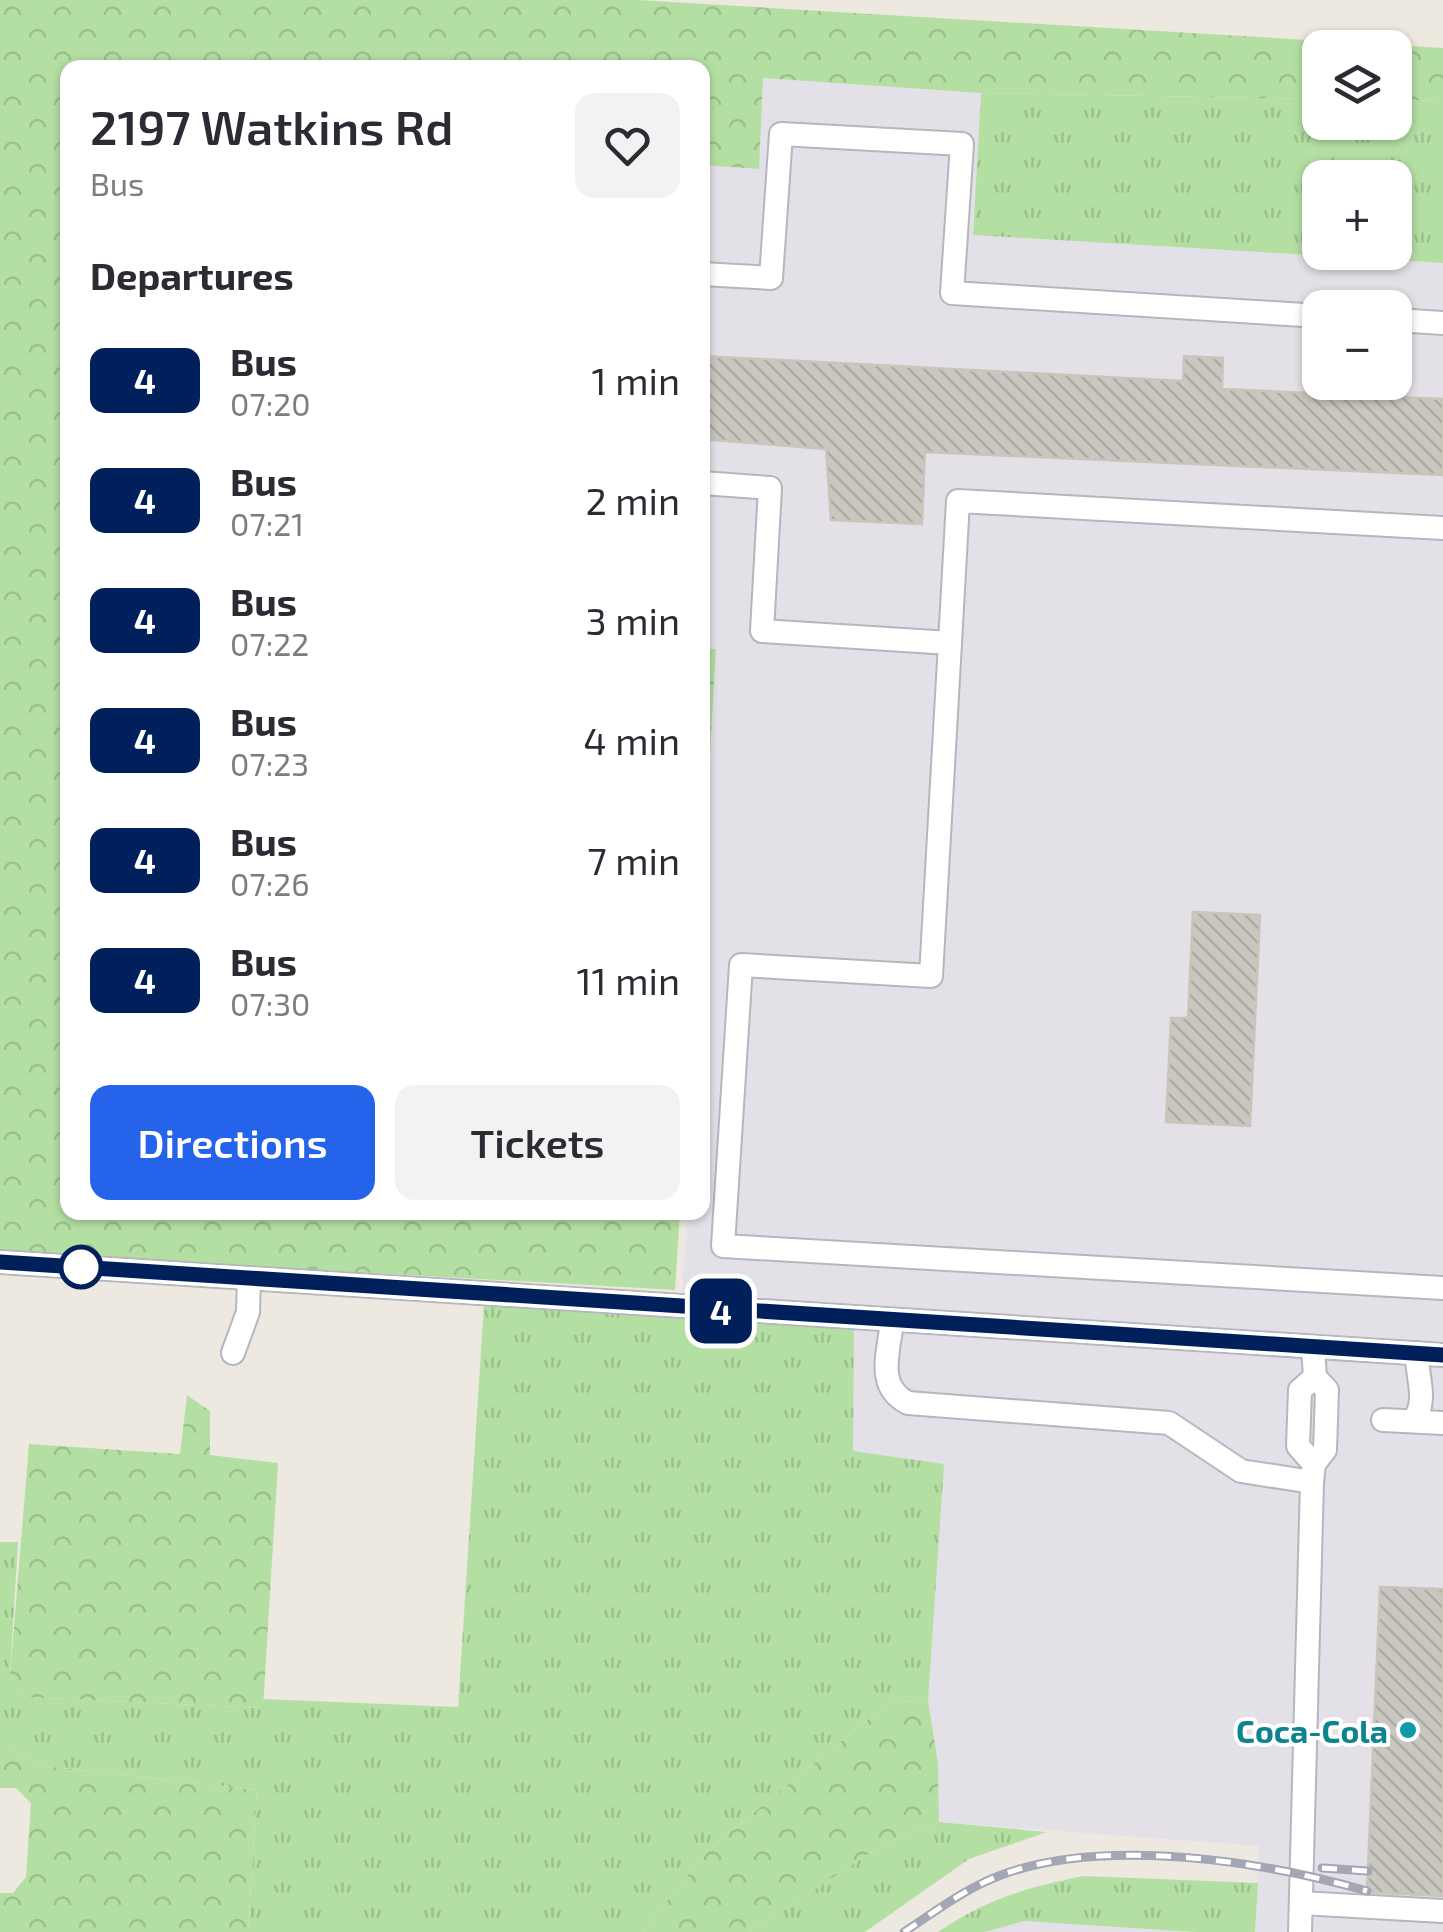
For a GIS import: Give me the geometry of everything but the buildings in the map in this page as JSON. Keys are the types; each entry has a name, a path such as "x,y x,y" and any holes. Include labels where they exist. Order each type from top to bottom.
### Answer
{"street":[{"path":"710,274 771,278 781,134 962,144 952,293 1302,315"},
{"path":"1412,321 1443,323"},
{"path":"710,484 770,488 762,631 950,643"},
{"path":"1443,528 958,501 931,976 741,965 723,1246 1443,1288"},
{"path":"0,1262 1313,1348 1417,1361 1443,1355"},
{"path":"234,1353 248,1312 249,1278"},
{"path":"892,1321 886,1380 894,1396 908,1402 1169,1422 1241,1471 1313,1473"},
{"path":"1300,1932 1313,1473 1326,1450 1327,1390 1314,1378 1313,1348"},
{"path":"1413,1421 1408,1411 1409,1380 1417,1361"},
{"path":"1383,1420 1443,1423"},
{"path":"1301,1903 1443,1911"}],"shaded area":[{"path":"762,78 981,93 973,235 1302,255 1302,270 1412,270 1412,261 1443,263 1443,1932 1255,1932 1259,1846 939,1822 938,1763 928,1700 853,1451 680,1315 687,1220 710,1220 710,767 716,650 710,650 710,166 759,169"},
{"path":"1024,1921 1195,1932 985,1932"}],"green space":[{"path":"0,0 637,0 1302,40 1302,99 981,93 763,78 759,169 710,166 710,60 60,60 60,1220 680,1220 675,1290 0,1252"},
{"path":"1412,46 1443,48 1443,101 1412,100"},
{"path":"981,93 1302,99 1302,140 1412,140 1412,100 1443,101 1443,263 1412,261 1412,160 1302,160 1302,255 973,235"},
{"path":"710,649 716,649 710,755"},
{"path":"484,1304 854,1330 853,1451 944,1464 928,1700 888,1703 708,1850 642,1932 248,1932 257,1790 45,1766 0,1742 0,1542 18,1542 10,1675 25,1697 262,1708 263,1699 458,1707"},
{"path":"187,1395 210,1411 210,1455 278,1463 263,1708 25,1697 10,1675 29,1444 180,1454"},
{"path":"928,1700 938,1763 939,1822 876,1849 749,1932 642,1932 708,1850 888,1703"},
{"path":"0,1742 45,1766 257,1790 248,1932 0,1932 0,1893 13,1893 26,1877 31,1803 16,1788 0,1788"},
{"path":"939,1822 1047,1832 969,1859 865,1932 749,1932 876,1849"},
{"path":"1084,1876 1258,1883 1255,1932 1024,1921 985,1932 938,1932 1008,1896"}],"railway":[{"path":"904,1932 990,1879 1045,1863 1089,1857 1185,1857 1281,1870 1367,1891"},
{"path":"1322,1868 1368,1871"}],"bus line":[{"name":"4","path":"0,1262 1443,1355"}],"place":[{"name":"Coca-Cola","path":"1408,1730"}]}
